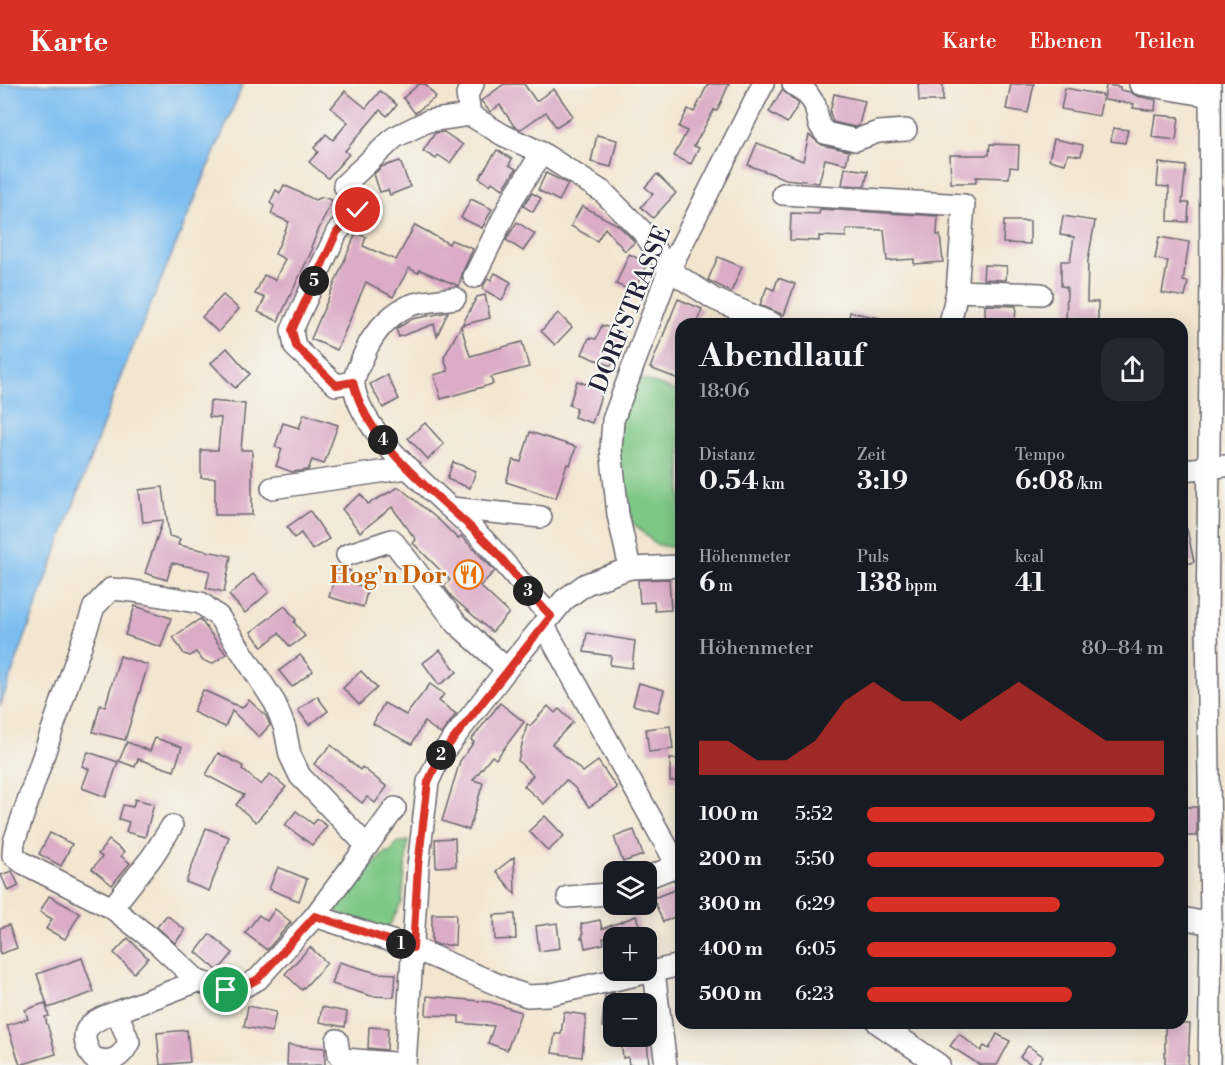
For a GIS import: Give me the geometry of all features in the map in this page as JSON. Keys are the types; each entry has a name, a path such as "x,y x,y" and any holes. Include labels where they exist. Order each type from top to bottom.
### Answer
{"street":[{"path":"470,115 467,94 473,84"},
{"name":"DORFSTRASSE","path":"630,567 618,515 611,449 613,420 669,270 763,84"},
{"path":"793,84 807,93 815,105 819,124 825,133 856,140 878,132 906,130"},
{"path":"1140,84 1210,90 1218,274 1217,755 1211,924 1217,955 1209,1065"},
{"path":"353,382 336,385 296,346 292,330 337,232 358,210 344,185 395,137 428,121 470,115 503,135 542,153 603,192 644,233 669,270 714,299 759,318"},
{"path":"474,277 513,198 542,153"},
{"path":"783,194 964,205 957,291 951,318"},
{"path":"957,291 1041,294"},
{"path":"454,298 411,304 390,319 372,337 353,382 369,423 407,468 494,550 547,620 675,861"},
{"path":"1188,464 1217,467"},
{"path":"272,488 407,468"},
{"path":"451,508 541,517"},
{"path":"347,555 392,540 457,624 507,669"},
{"path":"337,1040 339,1055 345,1059 405,1065 418,866 428,782 440,756 564,600 586,584 630,567 675,566"},
{"path":"367,846 300,776 290,755 285,729 275,704 219,617 201,603 133,591 111,590 94,607 14,842 13,855 23,863 112,908 157,943 198,981 226,990 243,987 258,979 315,916 367,846 395,808"},
{"path":"112,908 152,857 172,826"},
{"path":"657,875 675,870"},
{"path":"568,897 603,893"},
{"path":"315,916 413,948 528,996 547,995 612,981"},
{"path":"1188,919 1211,924"},
{"path":"657,971 675,966"},
{"path":"117,1012 129,1042 118,1062 93,1058 84,1039 89,1025 117,1012 198,981"},
{"path":"655,981 666,1065"},
{"path":"887,1029 939,1065"}],"green space":[{"path":"637,377 675,391 675,546 655,544 632,522 618,452 620,420"},
{"path":"408,841 402,902 387,930 337,913 331,907 368,862 373,865 386,852 389,854 397,843"}],"water":[{"path":"0,84 243,84 120,378 0,706"}],"building":[{"path":"419,84 425,84 436,97 415,113 403,98"},
{"path":"504,84 524,84 536,101 554,89 573,116 556,127 546,112 521,129 514,126 500,105 490,112 481,101"},
{"path":"708,84 729,84 717,111 714,110 694,146 699,148 691,164 674,156 687,131 679,127 688,109 694,112"},
{"path":"918,84 943,84 943,101 919,101"},
{"path":"1011,84 1034,84 1028,113 1006,109"},
{"path":"1106,85 1120,87 1120,90 1156,100 1155,111 1133,108 1134,104 1104,100"},
{"path":"1065,88 1103,95 1099,116 1061,109"},
{"path":"782,90 799,104 787,123 769,112"},
{"path":"345,91 366,108 380,91 397,105 387,116 380,110 345,151 349,154 328,178 309,162 318,152 314,148 326,134 333,140 348,122 331,108"},
{"path":"834,94 865,101 859,125 855,127 833,122 830,112"},
{"path":"1155,115 1179,117 1176,140 1152,137"},
{"path":"1113,128 1128,130 1125,143 1111,141"},
{"path":"444,132 463,145 450,163 438,155 436,159 423,151 435,133"},
{"path":"597,135 617,140 611,167 591,162"},
{"path":"809,135 822,145 849,151 846,164 825,159 819,183 786,179 748,165 757,143 803,161"},
{"path":"1054,139 1083,145 1081,156 1068,154 1065,164 1049,160"},
{"path":"990,144 1019,145 1018,168 1010,167 1009,178 976,177 976,183 951,183 950,155 989,155"},
{"path":"497,150 512,159 509,165 516,169 503,189 479,178"},
{"path":"400,161 410,187 390,195 388,190 380,192 374,174 381,167"},
{"path":"1159,163 1186,166 1182,203 1189,203 1188,222 1168,221 1169,187 1157,186"},
{"path":"845,168 868,171 865,186 842,185"},
{"path":"546,173 568,184 559,201 538,190"},
{"path":"657,174 676,193 653,218 641,207 653,194 645,187"},
{"path":"284,185 315,200 323,197 332,200 311,247 313,248 278,321 258,312 265,298 255,294 264,275 275,280 285,259 275,254 289,222 271,214 274,206 270,203 276,190 280,193"},
{"path":"532,193 541,198 533,212 523,206"},
{"path":"471,199 492,209 482,228 461,218"},
{"path":"582,206 618,225 635,242 625,251 605,228 597,241 571,226"},
{"path":"820,209 938,216 937,235 940,235 943,262 914,264 914,259 887,261 884,230 846,229 846,237 819,236 819,241 790,240 791,213 819,214"},
{"path":"1063,216 1095,221 1088,260 1087,302 1098,302 1098,318 1066,318 1067,287 1061,286 1061,261 1070,261 1074,237 1060,235"},
{"path":"1004,221 1030,221 1030,244 1003,243"},
{"path":"517,222 535,234 523,251 506,240"},
{"path":"415,225 449,244 451,240 473,249 459,286 420,270 418,273 409,268 393,297 366,282 337,350 311,339 356,233 366,237 363,246 396,260"},
{"path":"1159,237 1189,242 1183,281 1188,282 1185,297 1162,293 1168,261 1155,259"},
{"path":"629,254 647,263 634,292 616,284"},
{"path":"718,257 742,267 731,292 708,280"},
{"path":"984,265 1007,266 1006,280 983,279"},
{"path":"495,273 511,282 502,300 482,289 488,278 491,280"},
{"path":"778,278 795,284 784,315 760,305 767,287 774,290"},
{"path":"223,295 239,309 218,332 202,317"},
{"path":"485,295 490,318 462,325 477,297"},
{"path":"678,299 702,309 698,318 675,318 675,378 650,368"},
{"path":"985,305 1016,306 1015,318 985,318"},
{"path":"448,312 437,336 434,324 399,337 396,329 412,319"},
{"path":"850,312 880,318 849,318"},
{"path":"558,313 572,327 555,345 541,331"},
{"path":"602,325 625,335 611,366 582,354 589,338 596,339"},
{"path":"461,326 470,356 522,342 529,367 491,377 493,384 441,399 434,375 448,371 444,357"},
{"path":"227,348 250,374 235,388 211,363"},
{"path":"387,375 399,399 383,408 370,384"},
{"path":"577,381 603,390 592,423 574,417 577,408 569,405"},
{"path":"210,401 245,404 241,450 252,450 252,515 215,515 215,478 201,478 201,450 218,450 221,418 209,417"},
{"path":"304,414 338,425 324,464 312,460 308,470 292,472 276,466 282,449 275,447 283,423 299,428"},
{"path":"425,423 444,444 428,459 408,438"},
{"path":"530,432 576,447 570,465 567,464 556,498 506,482 513,460 521,462"},
{"path":"453,462 476,471 470,488 447,479"},
{"path":"163,487 169,536 180,539 178,545 231,556 224,592 206,588 210,571 172,563 167,580 145,573 163,520 143,522 139,490"},
{"name":"Hog'n Dor","path":"399,487 458,539 461,536 495,571 480,586 509,613 492,632 452,597 444,586 450,580 413,543 416,540 392,507 360,532 342,509 361,494 368,504"},
{"path":"310,511 329,539 312,550 301,533 294,538 287,527"},
{"path":"1188,534 1194,562 1188,564"},
{"path":"338,567 351,571 348,582 368,588 363,607 329,597"},
{"path":"253,574 269,592 245,613 229,595"},
{"path":"669,579 671,610 655,611 654,602 640,603 638,580"},
{"path":"135,606 171,618 161,647 125,635"},
{"path":"285,606 305,636 290,647 279,633 262,647 251,632"},
{"path":"200,619 226,654 212,664 202,660 196,652 190,656 184,654 173,637"},
{"path":"587,633 635,641 632,668 610,665 611,656 584,652"},
{"path":"440,650 457,672 439,685 423,663"},
{"path":"300,655 313,671 292,687 279,671"},
{"path":"120,656 148,665 125,740 93,732 100,705 105,707"},
{"path":"361,671 377,688 359,705 343,688"},
{"path":"639,683 664,690 658,712 633,705"},
{"path":"430,684 444,694 439,701 456,714 441,734 424,722 412,744 373,724 384,703 406,715"},
{"path":"203,690 242,708 249,700 266,716 270,725 259,737 232,711 225,727 193,712"},
{"path":"317,696 328,711 309,725 298,710"},
{"path":"500,703 524,722 496,759 492,756 473,780 483,783 469,830 442,821 460,761 474,742 471,740"},
{"path":"548,706 555,713 559,709 573,722 552,744 583,772 598,761 617,788 589,807 566,780 544,804 524,786 533,775 518,761 527,724 530,726"},
{"path":"670,726 673,749 649,752 646,729"},
{"path":"155,738 182,747 174,771 138,759 135,767 119,761 127,742 150,751"},
{"path":"331,745 360,770 362,767 387,787 375,803 367,797 362,803 314,764"},
{"path":"88,752 118,762 106,797 82,788 89,769 82,766"},
{"path":"218,753 243,766 242,769 261,785 270,774 286,787 256,822 236,805 244,795 206,775"},
{"path":"670,759 675,759 675,781 670,781"},
{"path":"135,799 154,804 145,837 126,832 129,822 119,819 123,805 133,807"},
{"path":"1188,807 1197,807 1197,836 1188,836"},
{"path":"296,811 313,824 317,819 327,826 312,845 285,825"},
{"path":"545,816 564,836 548,851 529,831"},
{"path":"206,828 229,837 209,891 186,882"},
{"path":"634,830 643,855 623,861 614,837"},
{"path":"50,833 72,844 61,866 39,854"},
{"path":"455,838 456,866 436,867 435,839"},
{"path":"109,840 124,852 121,856 130,863 112,885 92,869 102,857 98,854"},
{"path":"514,857 515,894 496,871"},
{"path":"278,867 307,879 299,901 269,889"},
{"path":"12,871 19,886 8,891 1,875"},
{"path":"675,890 675,917 663,922 657,908 657,897"},
{"path":"49,896 80,913 65,939 46,929 52,919 40,912"},
{"path":"275,909 291,922 267,950 245,933 259,915 267,921"},
{"path":"432,914 456,914 455,945 438,945 432,942"},
{"path":"515,914 516,939 495,940 494,915"},
{"path":"167,915 185,930 175,943 157,927"},
{"path":"636,916 640,927 607,927"},
{"path":"600,920 603,944 585,948 583,938 581,938 583,935 581,924"},
{"path":"557,923 560,948 539,951 536,926"},
{"path":"9,925 17,948 0,954 0,928"},
{"path":"210,934 233,953 218,971 196,952"},
{"path":"128,938 148,958 134,973 114,953"},
{"path":"310,947 327,963 302,990 285,974"},
{"path":"82,958 94,992 48,1008 37,974"},
{"path":"339,962 377,973 396,974 394,997 371,996 332,984"},
{"path":"427,996 490,1002 521,1012 507,1050 488,1043 494,1026 459,1023 459,1016 426,1015"},
{"path":"45,1003 49,1016 45,1017 56,1054 20,1065 7,1025 28,1019 25,1010"},
{"path":"248,1006 276,1012 272,1032 244,1027"},
{"path":"322,1007 347,1012 345,1027 319,1022"},
{"path":"564,1012 586,1015 582,1057 552,1053 555,1034 561,1034"},
{"path":"1188,1024 1190,1024 1188,1065 1165,1065 1165,1029 1188,1029"},
{"path":"369,1027 388,1028 387,1050 368,1048"},
{"path":"187,1030 190,1062 160,1065 157,1033"},
{"path":"959,1034 981,1051 984,1046 989,1049 997,1034 1010,1041 997,1065 980,1065 950,1046"},
{"path":"288,1045 325,1048 325,1065 287,1065"},
{"path":"1028,1046 1043,1056 1037,1065 1020,1057"},
{"path":"622,1047 648,1047 649,1065 629,1065 628,1057 623,1058"}],"place":[{"name":"Hog'n Dor","path":"468,575"}],"route":[{"path":"226,990 243,987 258,979 315,916 413,948 418,866 428,782 440,756 551,616 494,550 407,468 369,423 353,382 336,385 296,346 292,330 337,232 358,210"}]}
